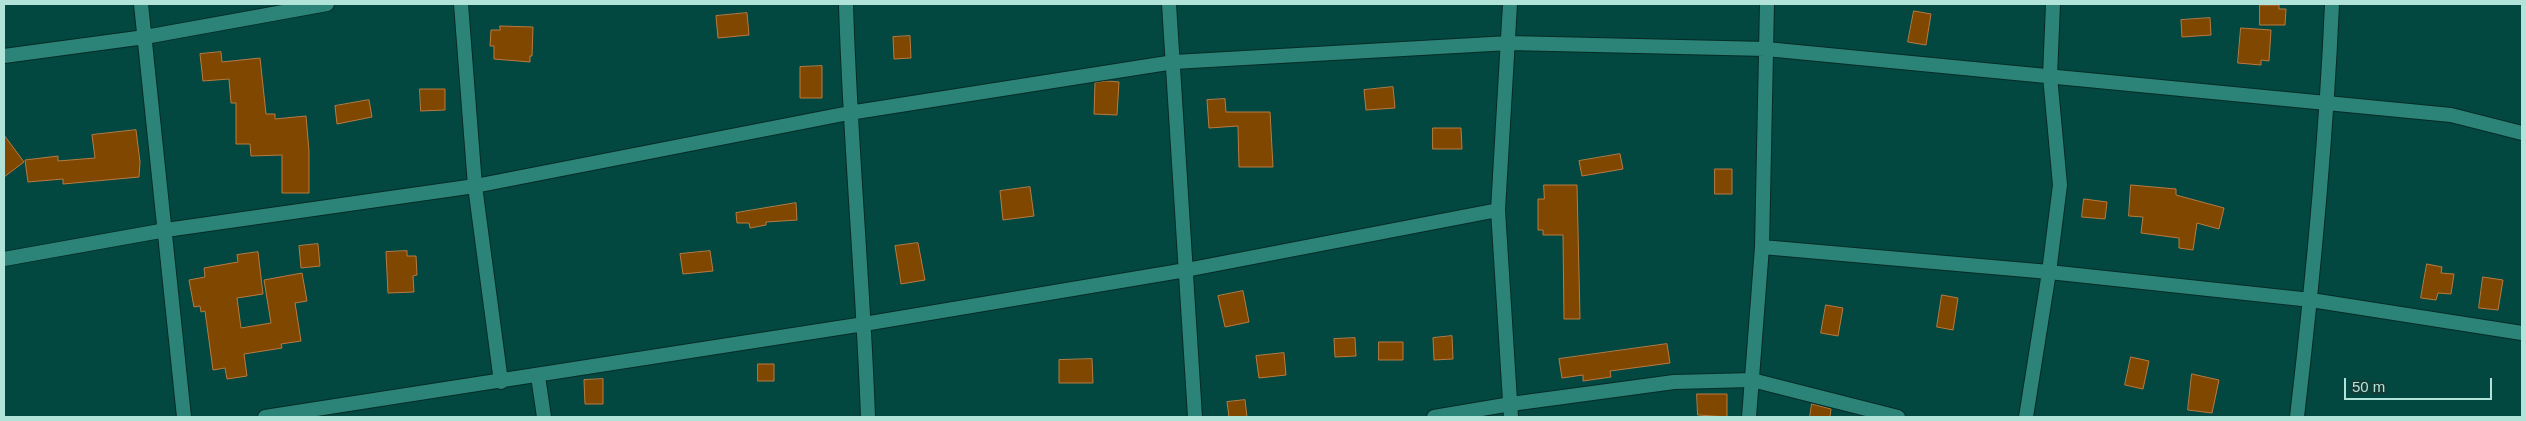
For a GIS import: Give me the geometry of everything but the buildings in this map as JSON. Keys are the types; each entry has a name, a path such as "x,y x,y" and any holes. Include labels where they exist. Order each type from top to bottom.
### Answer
{"street":[{"path":"141,4 184,417"},
{"path":"4,56 145,37 327,4"},
{"path":"461,4 475,186 502,382"},
{"path":"846,4 849,113 864,324 868,417"},
{"path":"1169,4 1195,417"},
{"path":"1510,4 1498,210 1511,411"},
{"path":"1750,417 1762,247 1767,4"},
{"path":"2026,417 2049,272 2060,185 2050,76 2053,4"},
{"path":"2297,417 2311,300 2328,102 2332,4"},
{"path":"4,259 166,230 475,186 849,113 1174,62 1509,43 1766,49 2451,115 2522,133"},
{"path":"265,417 502,382 1186,270 1498,210"},
{"path":"1762,247 2049,272 2311,300 2522,333"},
{"path":"538,376 544,417"},
{"path":"1434,417 1511,411 1674,382 1752,380 1898,417"}]}
